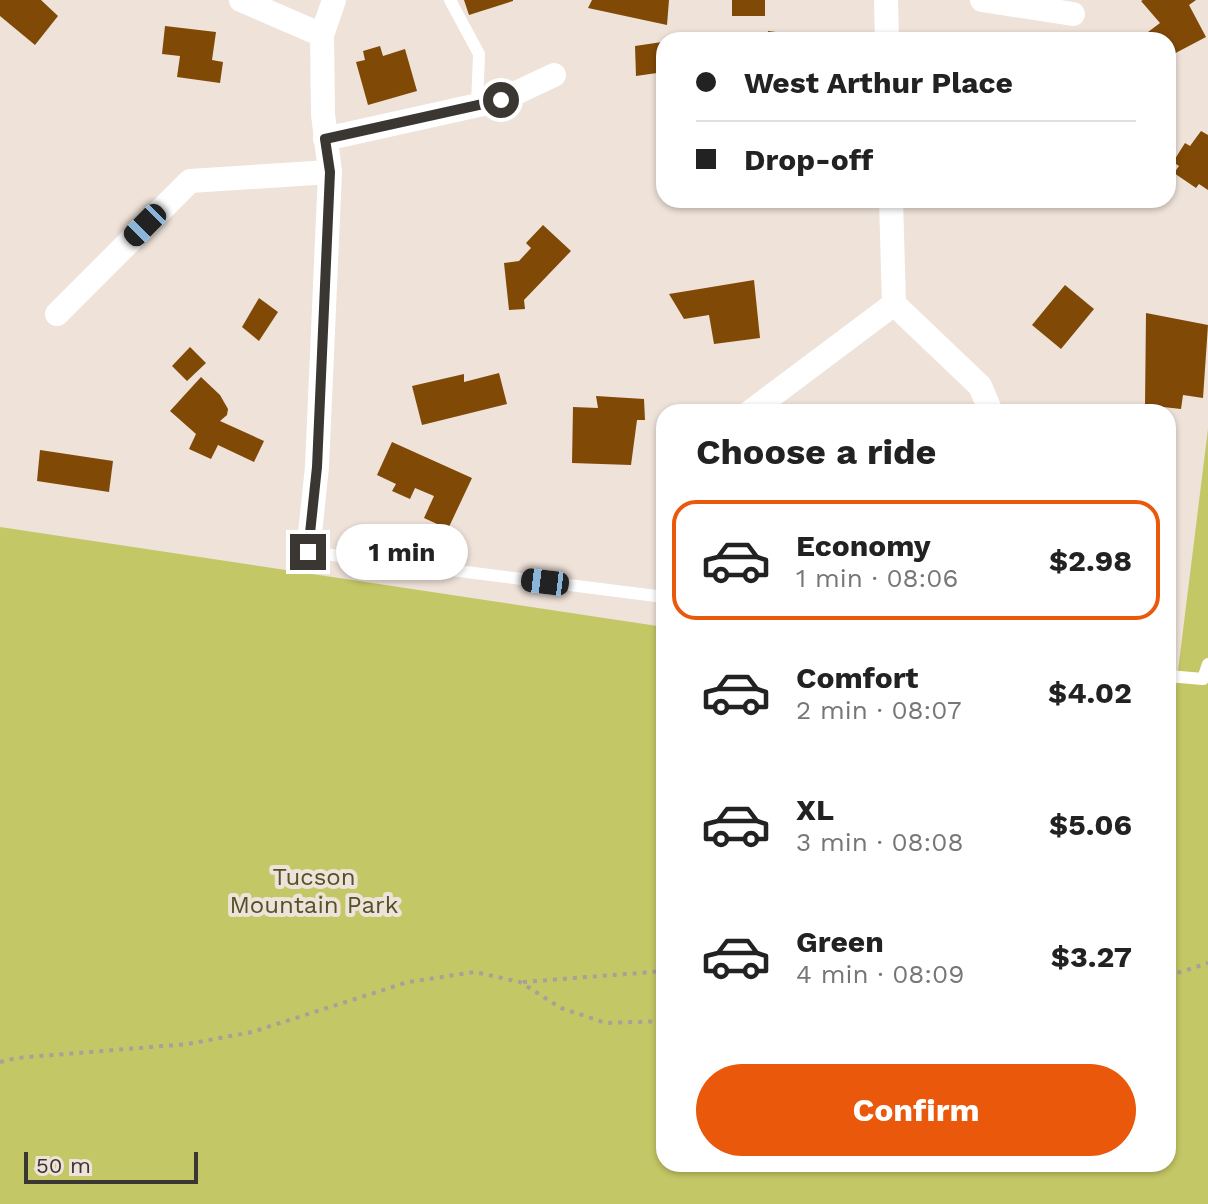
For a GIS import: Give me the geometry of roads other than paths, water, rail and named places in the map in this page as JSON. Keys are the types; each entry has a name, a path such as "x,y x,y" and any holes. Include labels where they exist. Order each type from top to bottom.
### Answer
{"street":[{"path":"241,0 322,35"},
{"path":"308,552 317,467 330,172 325,139 322,35 334,0"},
{"path":"886,0 887,32"},
{"path":"982,0 1073,14"},
{"path":"325,139 501,100 554,75"},
{"path":"57,314 190,181 330,172"},
{"path":"891,208 894,304 980,386 988,404"},
{"path":"761,404 894,304"}],"lane":[{"path":"450,0 479,54 477,105"},
{"path":"308,552 656,596"},
{"path":"1176,677 1203,679 1208,664"}],"park label":[{"name":"Tucson Mountain Park","path":"314,891"}]}
